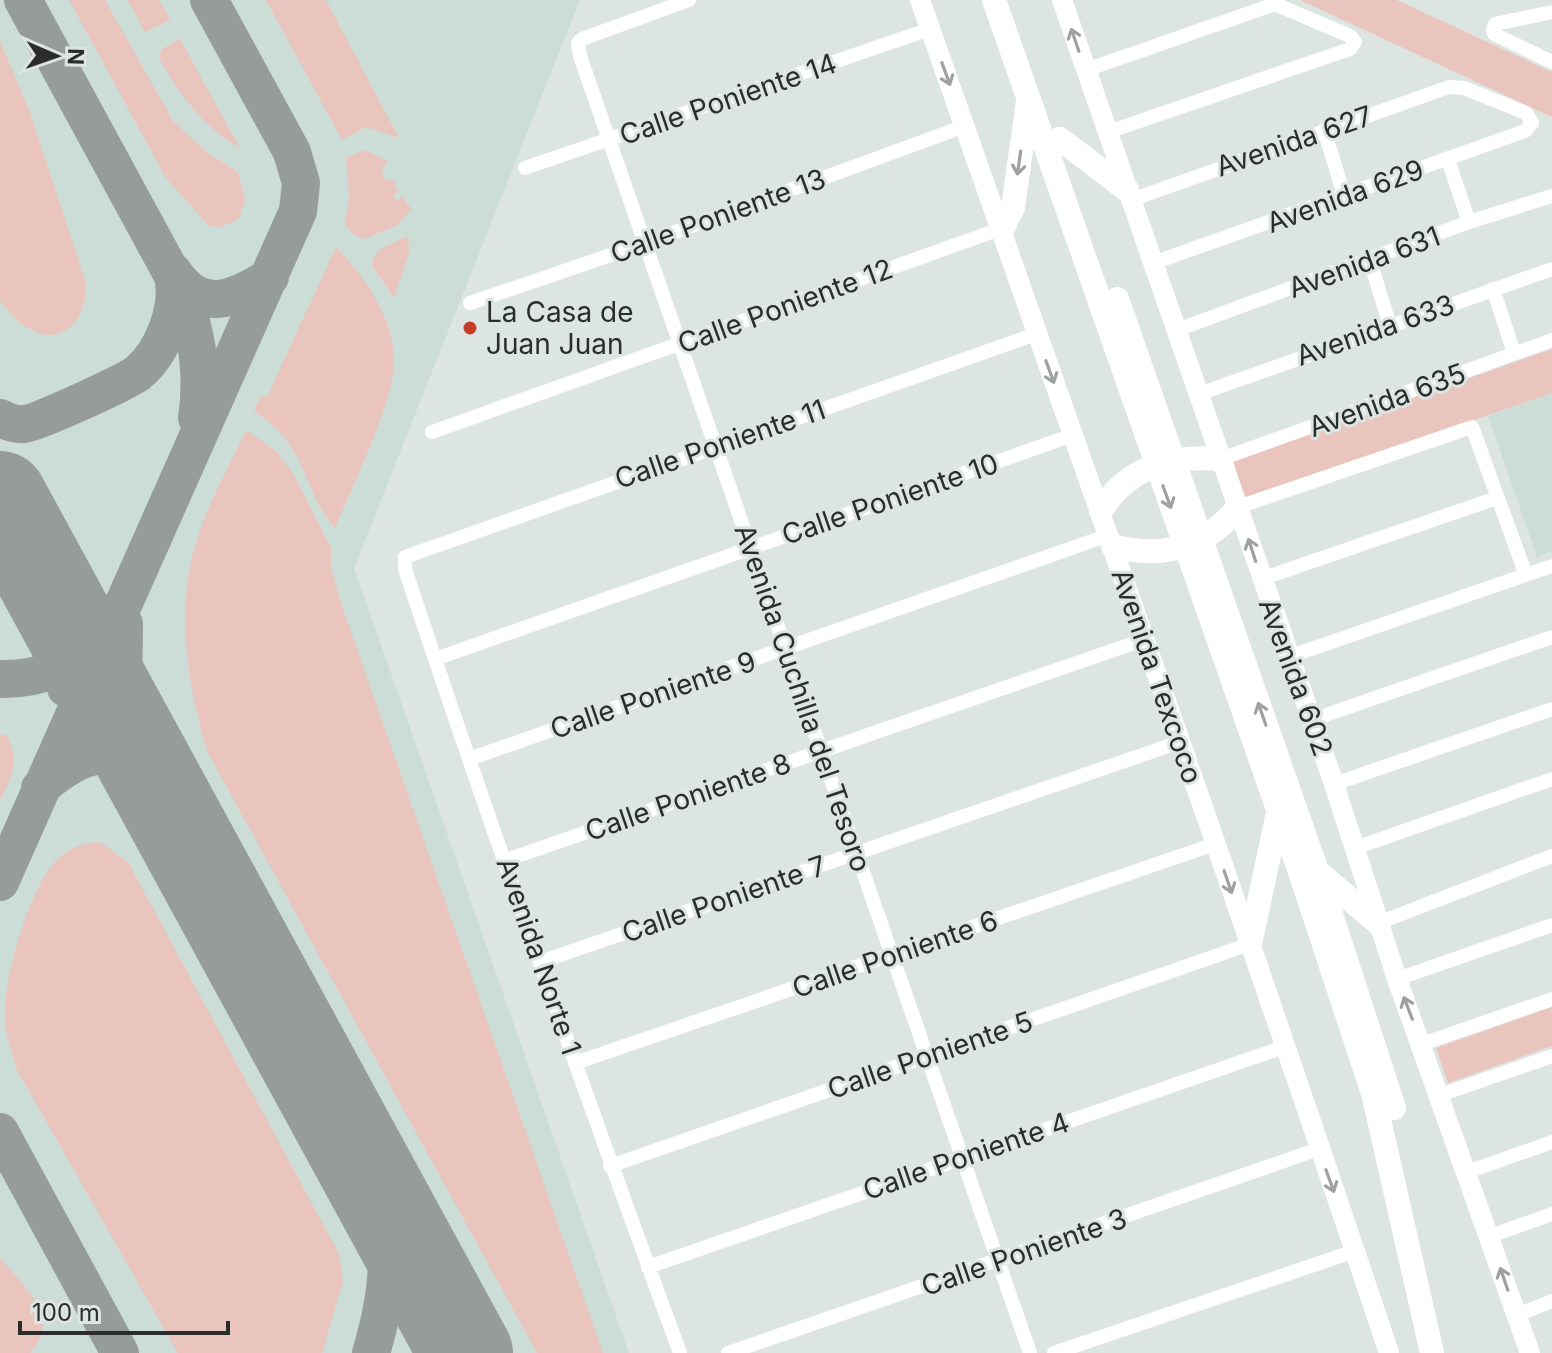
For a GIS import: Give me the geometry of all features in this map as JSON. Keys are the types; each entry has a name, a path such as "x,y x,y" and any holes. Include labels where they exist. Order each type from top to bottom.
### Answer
{"main road":[{"name":"Avenida Texcoco","path":"920,0 1101,511 1355,1251 1387,1353"},
{"name":"Avenida 602","path":"994,0 1317,871 1391,1094 1447,1353"},
{"name":"Avenida 602","path":"1012,0 1165,463"},
{"name":"Avenida 602","path":"1067,2 1086,70 1334,784 1397,979 1530,1353"},
{"path":"1003,228 1013,207 1028,95"},
{"path":"1060,139 1129,195"},
{"path":"1101,511 1120,485 1165,463 1221,459"},
{"path":"1111,541 1149,552 1194,543 1219,528 1238,507"},
{"name":"Avenida 602","path":"1194,543 1278,813 1373,1093 1432,1353"},
{"path":"1250,944 1278,813"},
{"path":"1317,871 1378,923"}],"street":[{"name":"Avenida Cuchilla del Tesoro","path":"689,0 578,43 607,140 716,445 1030,1353"},
{"path":"1086,70 1277,4 1350,36 1355,42 1350,49 1108,132"},
{"path":"1552,12 1495,24 1493,29 1494,34 1552,62"},
{"name":"Calle Poniente 14","path":"525,168 930,29"},
{"name":"Avenida 627","path":"1129,195 1457,86 1526,113 1532,123"},
{"name":"Avenida 629","path":"1153,263 1448,160 1525,131 1532,123"},
{"name":"Calle Poniente 13","path":"470,303 643,244 965,126"},
{"path":"1324,130 1345,198"},
{"path":"1448,160 1469,222"},
{"name":"Avenida 631","path":"1177,330 1469,222 1552,196"},
{"name":"Calle Poniente 12","path":"432,432 1003,228"},
{"path":"1370,261 1390,326"},
{"name":"Avenida 633","path":"1199,394 1552,269"},
{"path":"1493,289 1514,353"},
{"name":"Calle Poniente 11","path":"405,557 1036,334"},
{"name":"Avenida 635","path":"1221,459 1552,340"},
{"path":"1238,507 1472,427 1526,575"},
{"name":"Calle Poniente 10","path":"435,659 1073,435"},
{"path":"1261,579 1497,498"},
{"name":"Calle Poniente 9","path":"469,759 1111,541"},
{"name":"Avenida Norte 1","path":"405,557 405,569 469,759 610,1166 680,1353"},
{"path":"1288,657 1552,566"},
{"path":"1311,720 1552,637"},
{"name":"Calle Poniente 8","path":"506,860 1143,640"},
{"path":"1334,784 1552,709"},
{"name":"Calle Poniente 7","path":"540,962 1180,742"},
{"path":"1355,848 1552,779"},
{"name":"Calle Poniente 6","path":"575,1063 1215,844"},
{"path":"1378,923 1552,856"},
{"path":"1397,979 1552,925"},
{"name":"Calle Poniente 5","path":"610,1166 1250,944"},
{"path":"1422,1044 1552,999"},
{"name":"Calle Poniente 4","path":"648,1267 1284,1047"},
{"path":"1440,1095 1552,1056"},
{"path":"1467,1172 1552,1142"},
{"name":"Calle Poniente 3","path":"728,1353 1319,1149"},
{"path":"1490,1236 1552,1214"},
{"path":"1054,1353 1355,1251"},
{"path":"1517,1315 1552,1301"}],"shaded area":[{"path":"0,0 580,0 354,568 629,1353 0,1353"},
{"path":"69,0 105,0 173,121 208,153 238,172 245,199 239,219 221,227 209,226 166,178"},
{"path":"128,0 159,0 170,20 145,32"},
{"path":"266,0 326,0 399,138 366,127 342,140"},
{"path":"1300,0 1397,0 1552,72 1552,117"},
{"path":"180,39 240,148 203,120 159,58 162,49"},
{"path":"0,41 29,110 85,280 86,291 80,314 66,330 57,334 46,335 34,331 15,318 0,301"},
{"path":"365,150 388,161 381,170 385,179 395,181 395,190 400,190 393,196 397,201 404,196 406,204 412,208 398,225 364,239 353,234 345,225 349,197 346,158"},
{"path":"408,236 409,254 394,298 373,267 372,260 380,249"},
{"path":"336,247 358,272 377,301 390,333 394,366 379,424 335,528 315,497 296,454 273,426 254,411 261,396 267,397"},
{"path":"1552,349 1552,393 1246,500 1233,461"},
{"path":"1552,393 1552,551 1537,557 1488,416"},
{"path":"246,430 276,451 294,475 331,548 331,568 342,606 603,1353 537,1353 208,753 189,670 185,614 187,586 200,530"},
{"path":"0,734 7,736 14,761 0,800"},
{"path":"100,842 128,862 339,1254 343,1281 322,1353 178,1353 17,1070 8,1040 5,1005 13,959 29,909 39,887 61,856 79,846"},
{"path":"1552,1007 1552,1046 1448,1083 1436,1048"},
{"path":"0,1258 36,1302 41,1315 39,1340 30,1353 0,1353"}],"taxiway":[{"path":"23,0 179,287 197,351 200,384 197,418"},
{"path":"0,882 298,211 301,183 292,152 209,0"},
{"path":"173,272 195,294 218,299 243,292 270,277"},
{"path":"0,418 18,424 32,422 81,402 138,373 155,353 168,329 174,302 173,276"},
{"path":"37,567 55,624 66,688"},
{"path":"124,624 123,693 136,750"},
{"path":"0,679 30,677 58,668 84,653 105,631"},
{"path":"40,788 70,766 100,755 128,761 156,787"},
{"path":"0,1132 120,1353"},
{"path":"365,1171 381,1217 387,1260 383,1305 371,1353"}],"runway":[{"path":"0,498 466,1353"}],"place":[{"name":"La Casa de Juan Juan","path":"470,328"}]}
